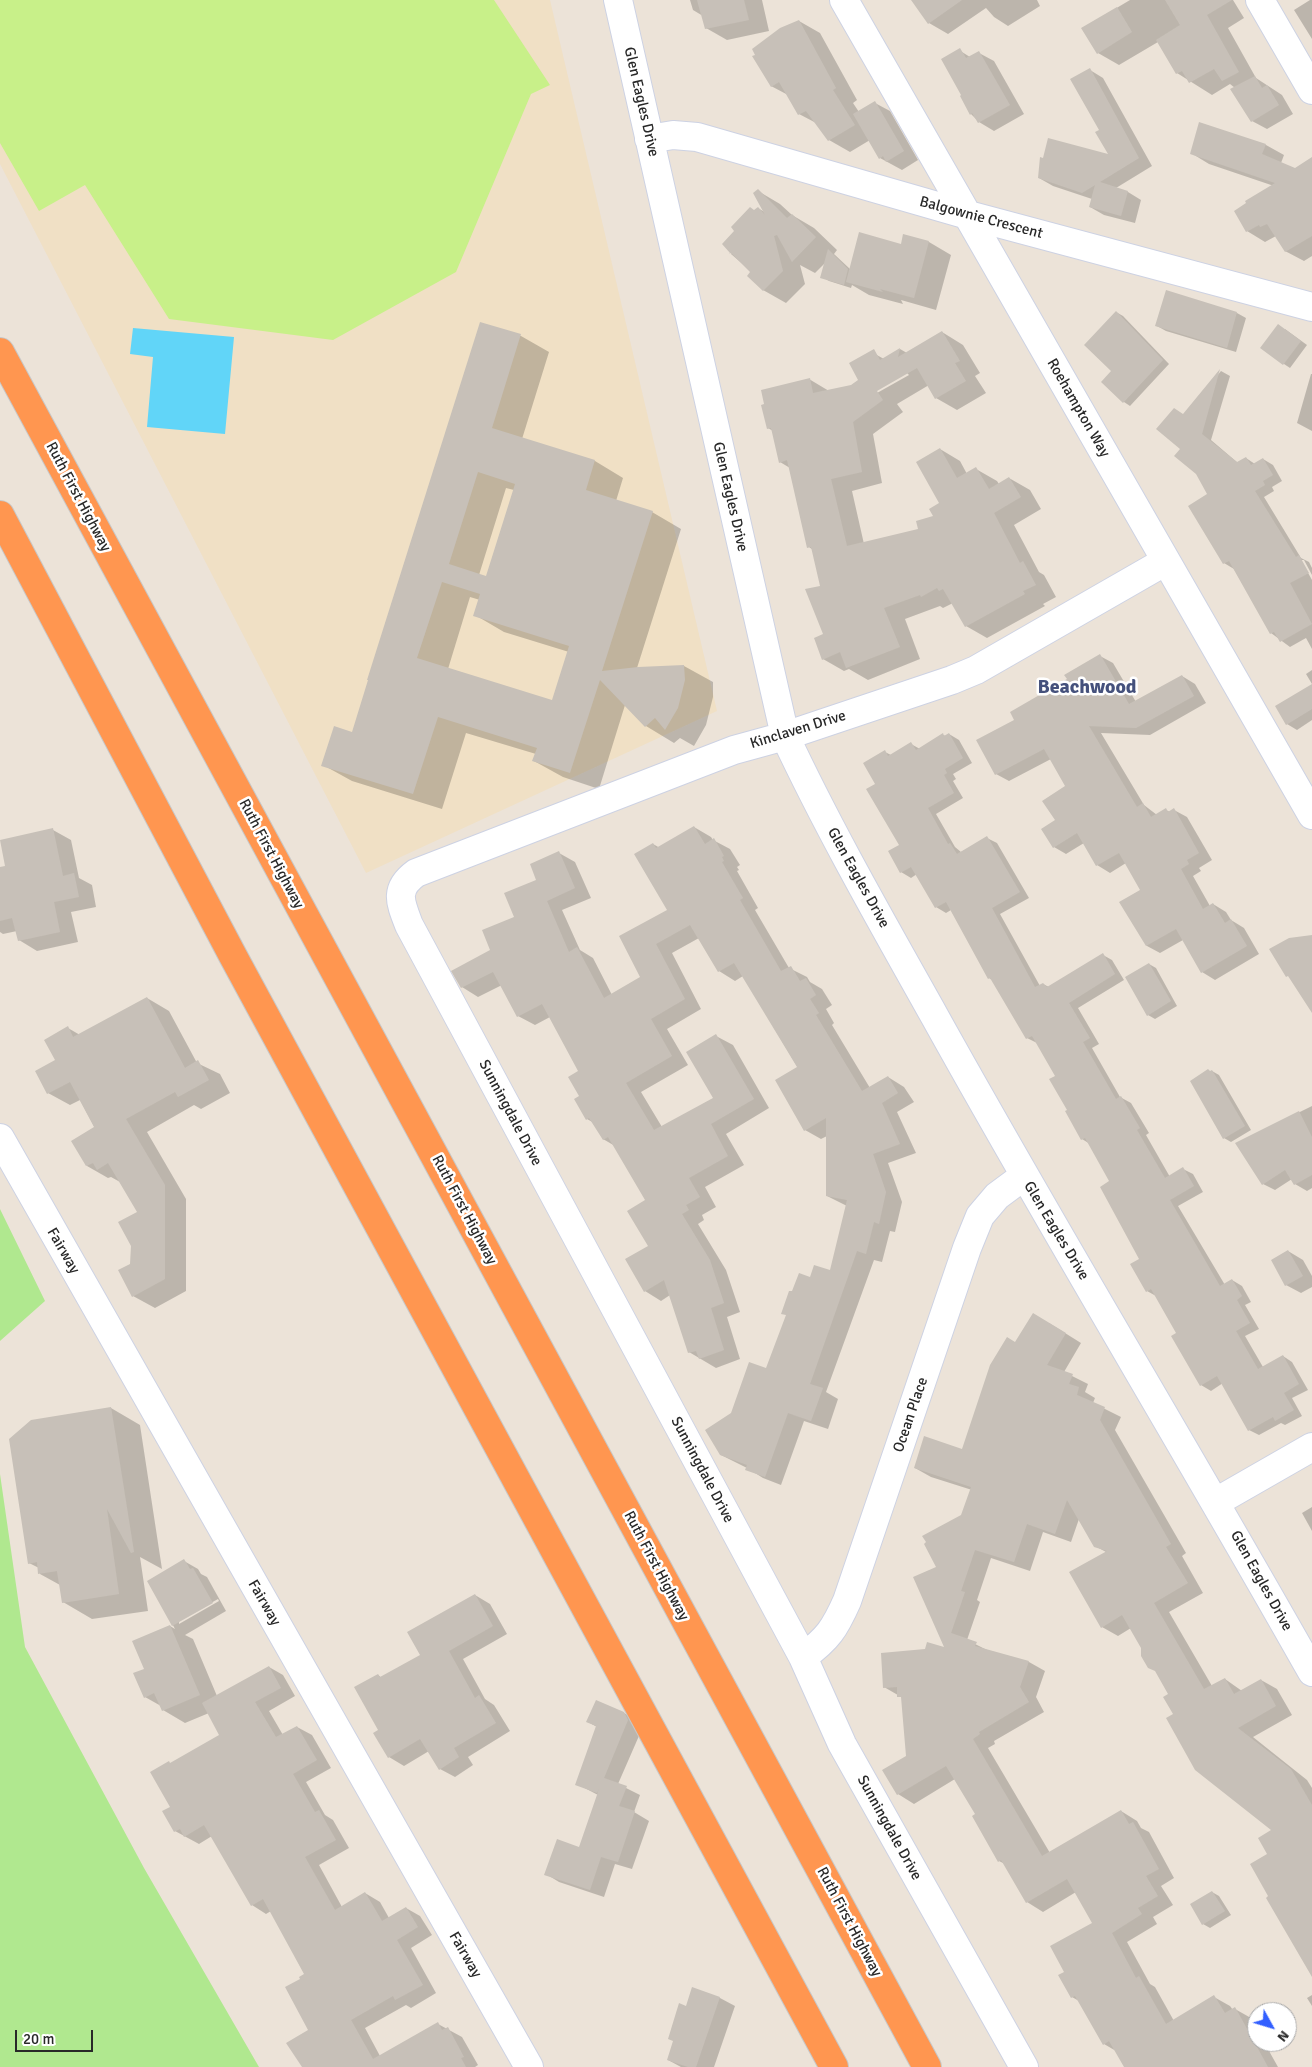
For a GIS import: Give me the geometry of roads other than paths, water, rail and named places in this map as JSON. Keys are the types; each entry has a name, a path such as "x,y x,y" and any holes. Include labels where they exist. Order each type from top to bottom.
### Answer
{"highway":[{"name":"Ruth First Highway","path":"0,352 928,2067"},
{"path":"0,515 238,965 834,2067"}],"street":[{"name":"Glen Eagles Drive","path":"618,0 785,736 822,814 1024,1176 1216,1502 1312,1672"},
{"name":"Roehampton Way","path":"844,0 1312,815"},
{"path":"1260,0 1312,90"},
{"name":"Balgownie Crescent","path":"650,139 673,135 697,137 968,215 1312,307"},
{"name":"Kinclaven Drive","path":"416,873 734,750 785,736 952,680 976,670 1166,561"},
{"name":"Sunningdale Drive","path":"416,873 405,880 401,890 401,905 409,925 803,1657 842,1744 1024,2067"},
{"name":"Fairway","path":"0,1138 529,2067"},
{"name":"Ocean Place","path":"803,1657 822,1644 836,1625 847,1601 967,1248 980,1216 998,1196 1024,1176"},
{"path":"1216,1502 1312,1447"}],"water":[{"path":"133,328 234,337 225,434 147,427 153,357 130,354"}],"district":[{"name":"Beachwood","path":"1087,688"}]}
